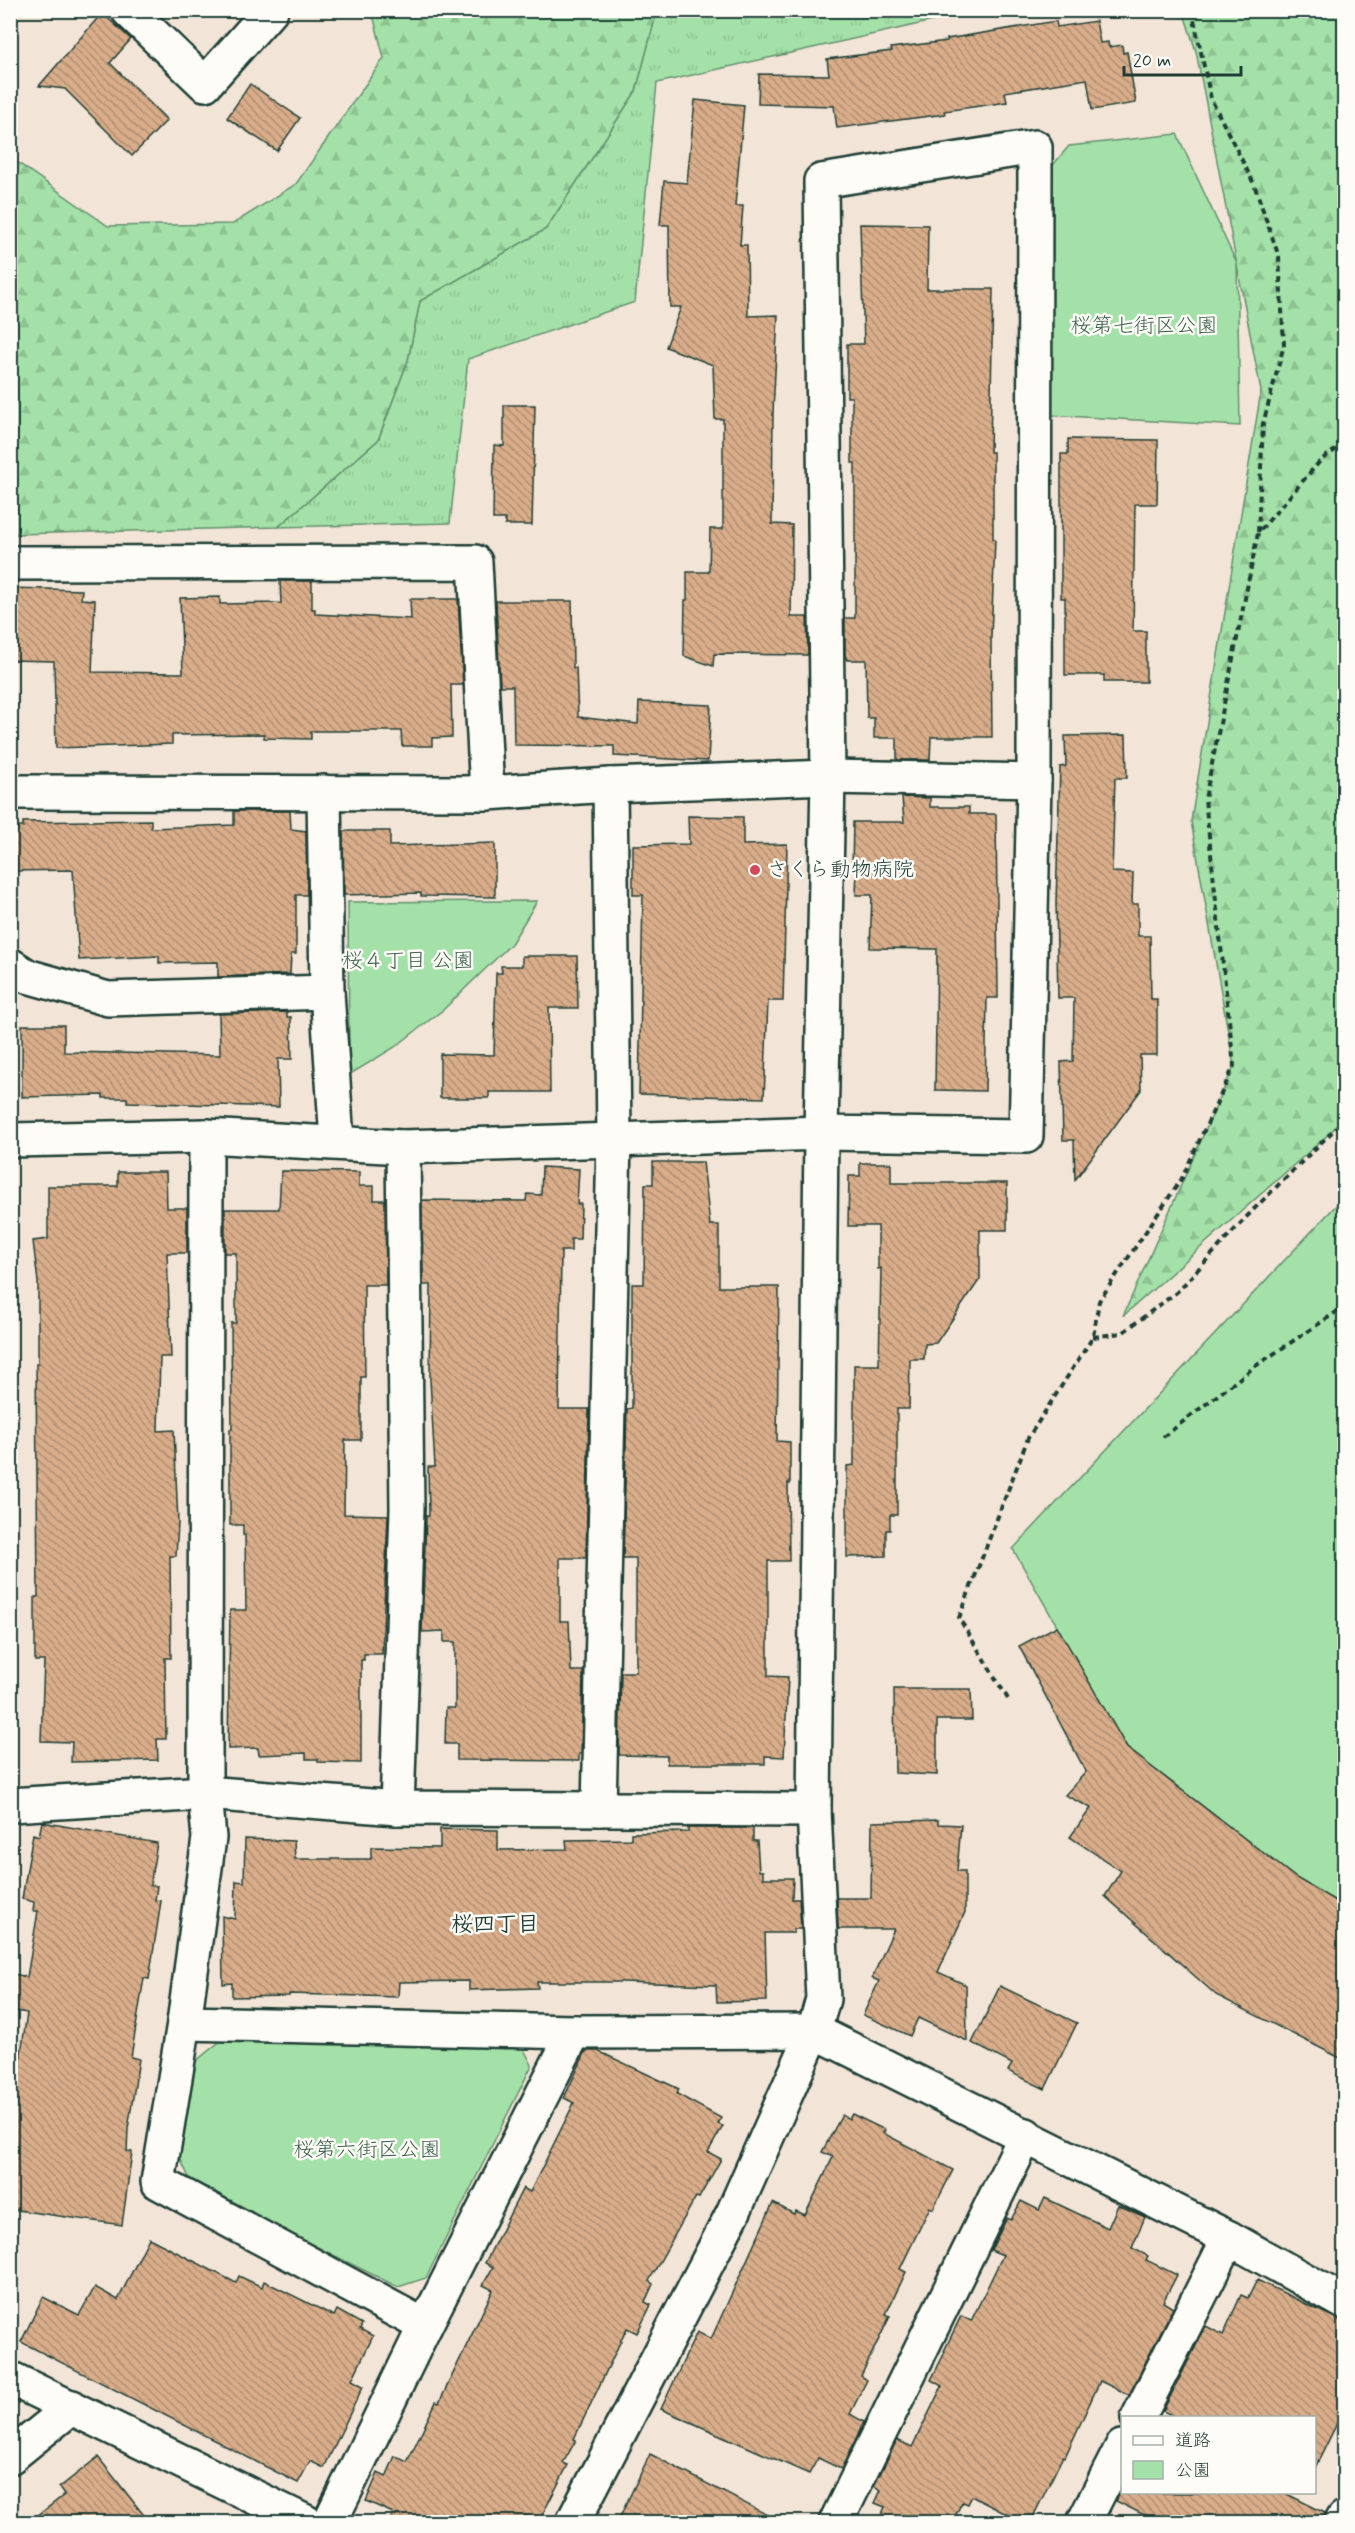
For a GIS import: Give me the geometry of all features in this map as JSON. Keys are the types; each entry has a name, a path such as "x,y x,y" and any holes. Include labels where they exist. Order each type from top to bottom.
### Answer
{"street":[{"path":"128,10 205,84 271,10"},
{"path":"11,1149 206,1136 403,1147 821,1133 1026,1136 1034,781 1035,147 821,181 828,777 821,1133 813,1810 823,1999 814,2031 733,2213 573,2523"},
{"path":"10,563 475,562 487,793"},
{"path":"10,792 487,793 610,784 828,777 1034,781"},
{"path":"599,1809 614,1139 610,784"},
{"path":"324,792 327,992 337,1142"},
{"path":"10,965 27,976 108,999 327,992"},
{"path":"206,1136 205,1793 209,1838 184,2023 158,2182 425,2326"},
{"path":"397,1808 407,1509 403,1147"},
{"path":"10,1805 205,1793 397,1808 813,1810"},
{"path":"184,2023 574,2032 814,2031 1229,2238 1344,2302"},
{"path":"330,2523 425,2326 574,2032"},
{"path":"836,2523 1026,2135"},
{"path":"1139,2416 1229,2238"},
{"path":"10,2378 306,2523"},
{"path":"10,2457 72,2407"},
{"path":"1084,2523 1121,2449"},
{"path":"1342,2523 1344,2518"}],"path":[{"path":"1008,1699 959,1618 1028,1438 1093,1337 1100,1301 1182,1178 1234,1066 1205,799 1258,533 1263,424 1284,345 1279,257 1254,184 1211,99 1192,10"},
{"path":"1258,533 1321,460 1344,444"},
{"path":"1093,1337 1122,1333 1178,1292 1252,1210 1344,1120"},
{"path":"1163,1437 1257,1365 1344,1306"}],"green space":[{"path":"372,11 657,11 636,91 546,229 420,301 408,360 378,440 278,527 16,534 10,521 11,158 108,226 233,224 296,184 384,58"},
{"path":"657,11 977,11 657,83 635,302 468,359 450,523 278,527 378,440 408,360 420,301 546,229 636,91"},
{"path":"1183,11 1344,11 1344,1117 1330,1133 1123,1316 1234,1066 1191,821 1261,391 1196,51"},
{"name":"桜第七街区公園","path":"1177,134 1237,264 1240,426 1049,415 1052,166 1069,146"},
{"name":"桜４丁目 公園","path":"537,901 511,944 444,1009 395,1047 349,1075 348,902"},
{"path":"1344,1197 1344,1906 1296,1878 1127,1748 1013,1549"},
{"name":"桜第六街区公園","path":"223,2039 519,2040 532,2065 426,2278 398,2287 193,2186 180,2158 190,2066"}],"building":[{"path":"102,13 131,39 110,63 167,120 132,156 65,89 39,86"},
{"path":"1056,21 1057,27 1096,21 1100,43 1108,42 1109,47 1122,45 1123,53 1127,52 1136,103 1092,110 1087,79 1005,92 1007,102 944,111 945,114 837,128 834,106 758,104 759,74 829,75 827,59 892,51 891,48 947,41 947,39"},
{"path":"250,84 300,118 277,151 227,118"},
{"path":"695,100 744,105 735,206 743,206 740,245 747,245 748,316 778,315 773,411 772,524 792,525 791,617 807,617 808,655 714,654 713,666 684,656 687,572 709,572 710,529 723,529 723,419 715,419 713,365 666,347 681,307 670,307 669,225 660,225 664,181 687,183"},
{"path":"860,224 928,225 927,289 993,289 990,452 993,452 993,539 995,540 991,637 992,737 931,737 930,760 897,760 897,738 874,738 874,718 867,718 866,660 847,660 845,655 845,618 855,618 855,463 852,463 852,397 847,397 847,344 864,344"},
{"path":"504,405 535,405 532,525 505,525 505,519 493,519 494,445 504,446"},
{"path":"1068,439 1158,440 1157,504 1135,504 1133,631 1146,631 1146,682 1104,682 1104,675 1065,675 1065,598 1061,598 1061,454 1068,454"},
{"path":"280,581 312,581 312,609 315,609 315,614 411,619 410,599 458,599 463,685 451,685 452,737 432,738 432,746 402,746 401,731 311,731 311,739 264,738 264,734 172,735 172,744 56,748 54,661 10,660 10,588 82,590 81,599 95,600 92,672 183,673 180,598 220,597 220,604 281,603"},
{"path":"496,601 572,601 573,668 576,668 578,717 638,724 639,702 711,705 708,761 614,756 614,746 514,745 513,686 500,686"},
{"path":"1126,735 1127,778 1115,778 1112,872 1133,873 1132,904 1138,904 1138,936 1150,936 1151,999 1157,999 1157,1055 1140,1055 1141,1090 1075,1180 1074,1140 1063,1140 1061,1062 1073,1061 1074,998 1058,998 1056,903 1060,767 1066,766 1065,736"},
{"path":"902,797 930,798 930,807 969,807 969,814 996,814 998,998 987,998 985,1091 935,1090 937,949 870,948 872,895 856,895 857,868 852,869 853,822 904,822"},
{"path":"234,811 290,811 291,829 306,831 307,895 296,895 296,954 291,954 290,974 218,977 218,962 159,963 159,956 79,960 73,870 10,871 10,827 23,827 23,822 151,820 151,828 234,825"},
{"path":"688,816 743,817 743,845 787,844 783,1001 768,1001 764,1098 639,1094 643,895 633,895 633,845 689,844"},
{"path":"343,831 390,831 390,846 495,843 495,897 421,896 421,893 344,895"},
{"path":"522,956 577,956 578,1008 549,1008 550,1092 489,1092 489,1098 440,1098 440,1054 494,1055 496,973 502,973 501,966 522,966"},
{"path":"287,1012 287,1017 291,1017 292,1059 278,1059 279,1107 127,1102 127,1098 103,1098 103,1095 22,1097 22,1025 64,1025 64,1052 220,1055 219,1014"},
{"path":"653,1162 703,1162 710,1225 719,1225 719,1287 779,1287 777,1441 790,1442 789,1561 768,1561 768,1676 788,1677 784,1757 765,1756 765,1764 667,1764 667,1756 619,1755 621,1672 636,1672 636,1558 623,1558 627,1409 632,1408 632,1284 644,1284 645,1184 653,1184"},
{"path":"860,1163 891,1163 891,1183 1007,1183 1007,1230 980,1230 980,1279 936,1343 925,1344 924,1359 910,1359 909,1409 897,1409 897,1515 890,1515 890,1530 886,1530 886,1556 847,1557 847,1466 854,1465 854,1365 879,1365 881,1268 878,1269 878,1226 848,1226 849,1176 860,1176"},
{"path":"542,1167 579,1169 577,1204 581,1204 580,1239 571,1239 571,1251 561,1251 559,1409 589,1409 586,1558 560,1558 560,1621 569,1621 571,1671 583,1671 581,1754 579,1754 579,1761 457,1760 457,1744 445,1744 446,1708 455,1708 455,1642 444,1642 444,1631 422,1632 426,1516 429,1516 428,1467 435,1467 430,1379 431,1285 423,1285 422,1200 526,1201 527,1194 541,1195"},
{"path":"281,1171 359,1172 359,1186 374,1186 374,1200 385,1200 386,1285 364,1285 365,1377 361,1377 361,1440 345,1440 344,1514 388,1515 382,1654 364,1654 364,1660 361,1660 361,1763 318,1762 318,1759 306,1759 306,1753 259,1755 258,1748 228,1749 230,1610 246,1610 245,1535 243,1535 243,1525 230,1525 231,1323 236,1323 236,1253 225,1253 225,1209 279,1209"},
{"path":"118,1172 166,1172 167,1208 187,1208 187,1253 167,1253 171,1357 160,1357 158,1431 174,1430 178,1523 176,1556 170,1556 171,1658 165,1658 166,1739 157,1739 158,1760 71,1762 72,1742 41,1741 44,1661 35,1661 35,1597 38,1597 36,1364 38,1364 38,1282 33,1241 48,1239 48,1186 118,1186"},
{"path":"1057,1626 1127,1748 1296,1878 1344,1906 1344,2060 1216,1995 1105,1896 1121,1871 1070,1837 1091,1808 1065,1795 1086,1772 1019,1646"},
{"path":"894,1689 971,1689 972,1720 937,1720 937,1775 895,1773"},
{"path":"938,1820 938,1824 961,1825 957,1871 965,1871 965,1912 938,1972 966,1985 967,2041 918,2018 910,2036 863,2015 879,1981 872,1978 894,1929 838,1929 837,1898 871,1898 872,1822"},
{"path":"42,1822 157,1843 150,1885 157,1886 155,1900 161,1901 149,1979 144,1978 131,2057 139,2059 128,2129 127,2151 132,2152 122,2225 10,2209 10,2093 15,2094 27,2013 10,2010 10,1999 14,1974 27,1977 38,1911 33,1911 34,1902 22,1899 33,1834 39,1836"},
{"path":"688,1828 753,1828 753,1841 757,1841 759,1871 763,1871 763,1878 793,1878 792,1899 799,1899 801,1929 794,1929 794,1933 765,1933 767,2001 717,2002 716,1985 621,1982 537,1982 538,1988 469,1990 469,1981 399,1982 398,1997 289,1994 289,1996 232,1997 232,1983 223,1984 222,1916 235,1919 236,1881 244,1882 245,1839 294,1841 295,1859 371,1859 371,1847 440,1848 440,1829 498,1830 498,1850 567,1849 566,1840 631,1839 631,1833 688,1832"},
{"path":"1000,1986 1077,2023 1045,2089 1008,2071 1012,2064 972,2043"},
{"path":"586,2051 598,2051 679,2089 677,2094 721,2118 718,2124 723,2126 708,2152 721,2159 699,2198 696,2197 649,2281 653,2284 645,2302 651,2305 637,2333 627,2328 574,2439 576,2440 563,2463 568,2465 538,2523 389,2523 393,2513 366,2501 378,2473 386,2477 395,2456 407,2462 436,2402 439,2403 493,2290 483,2285 493,2267 485,2263 523,2188 530,2192 574,2103 564,2098"},
{"path":"852,2114 885,2130 883,2133 953,2170 933,2209 930,2207 900,2269 906,2272 886,2314 890,2316 861,2376 867,2380 850,2414 864,2422 841,2469 818,2458 809,2474 661,2409 697,2332 711,2339 773,2203 794,2214 796,2211 805,2215 833,2157 822,2152 842,2115 849,2119"},
{"path":"1045,2198 1108,2228 1118,2205 1145,2217 1132,2248 1148,2256 1146,2260 1177,2275 1163,2302 1173,2308 1129,2395 1100,2381 1065,2457 1063,2456 1030,2523 1024,2523 971,2496 967,2504 962,2502 952,2523 878,2523 885,2507 875,2503 881,2490 874,2486 897,2440 912,2447 942,2386 931,2380 944,2351 961,2316 971,2321 1003,2255 991,2250 1007,2218 1011,2220 1021,2201 1039,2210"},
{"path":"149,2238 236,2283 239,2276 262,2287 264,2281 334,2316 337,2310 362,2324 360,2329 373,2336 352,2380 363,2386 324,2468 310,2461 298,2483 21,2342 43,2297 79,2315 95,2287 118,2300"},
{"path":"1257,2280 1344,2321 1344,2409 1316,2466 1316,2416 1173,2416 1163,2411 1206,2326 1223,2335 1241,2295 1248,2298"},
{"path":"650,2454 783,2523 617,2523"},
{"path":"98,2457 150,2523 28,2523 64,2495 59,2488"},
{"path":"1120,2493 1287,2494 1325,2513 1323,2523 1160,2523 1116,2501"}],"place":[{"name":"さくら動物病院","path":"755,870"}],"district":[{"name":"桜四丁目","path":"495,1925"}]}
